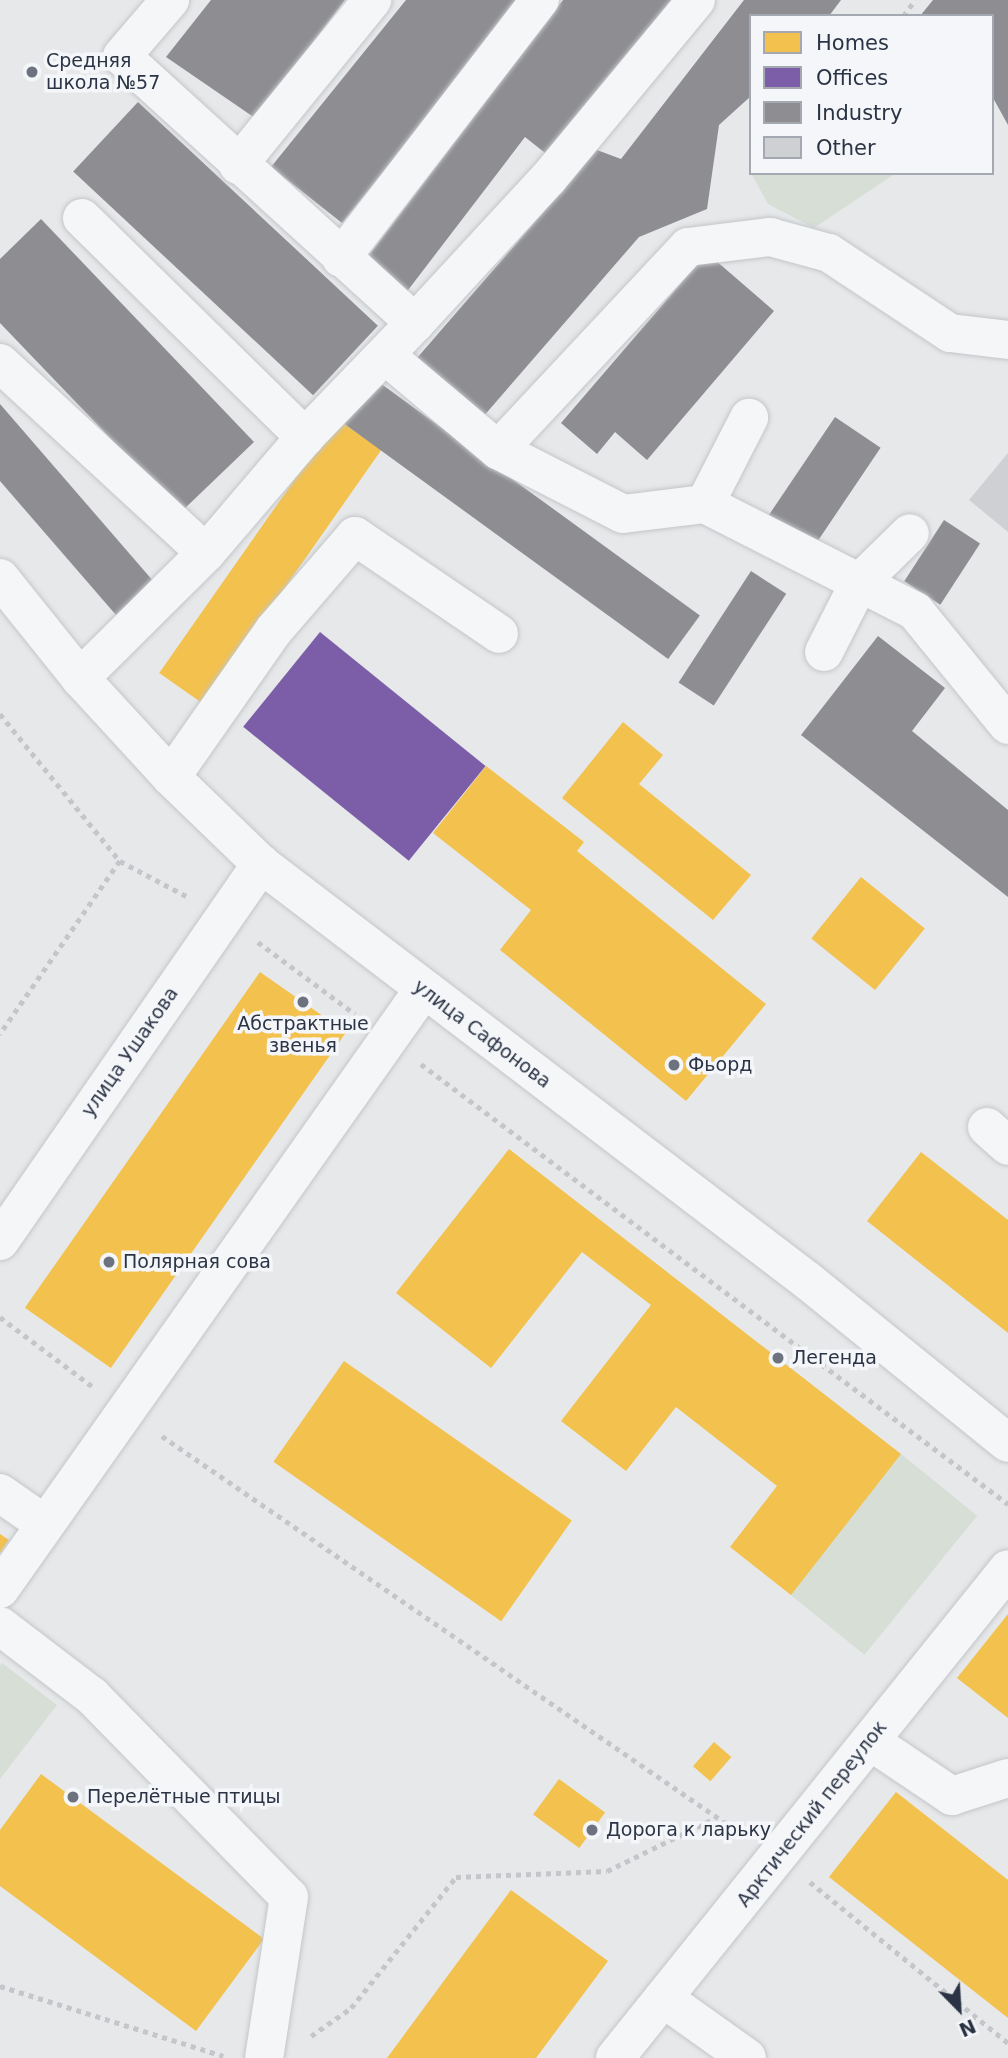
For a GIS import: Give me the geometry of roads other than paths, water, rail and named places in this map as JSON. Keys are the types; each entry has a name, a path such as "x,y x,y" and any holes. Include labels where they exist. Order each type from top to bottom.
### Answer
{"street":[{"path":"170,0 122,56 238,165 415,323"},
{"path":"238,165 372,0"},
{"path":"341,258 540,0"},
{"path":"80,678 206,553 305,437 548,179 696,0"},
{"path":"82,218 305,437"},
{"path":"498,450 688,247 770,237 829,253 950,333 1008,340"},
{"path":"385,355 498,450 623,514 705,504 915,611 1008,725"},
{"path":"0,363 206,553"},
{"path":"705,504 749,418"},
{"path":"824,652 859,583 910,533"},
{"path":"172,777 274,630 355,536 499,634"},
{"name":"улица Сафонова","path":"0,578 80,678 172,777 261,864 808,1281 1008,1443"},
{"name":"улица Ушакова","path":"0,1241 261,864"},
{"path":"0,1589 43,1523 423,990"},
{"path":"0,1493 43,1523"},
{"name":"Арктический переулок","path":"615,2058 780,1857 1008,1569"},
{"path":"0,1626 92,1696 289,1897 264,2058"},
{"path":"870,1741 952,1796 1008,1777"},
{"path":"663,1998 747,2058"}],"place":[{"name":"Средняя школа №57","path":"32,72"},
{"name":"Абстрактные звенья","path":"303,1002"},
{"name":"Фьорд","path":"674,1065"},
{"name":"Полярная сова","path":"109,1262"},
{"name":"Легенда","path":"778,1358"},
{"name":"Перелётные птицы","path":"73,1797"},
{"name":"Дорога к ларьку","path":"592,1830"}]}
